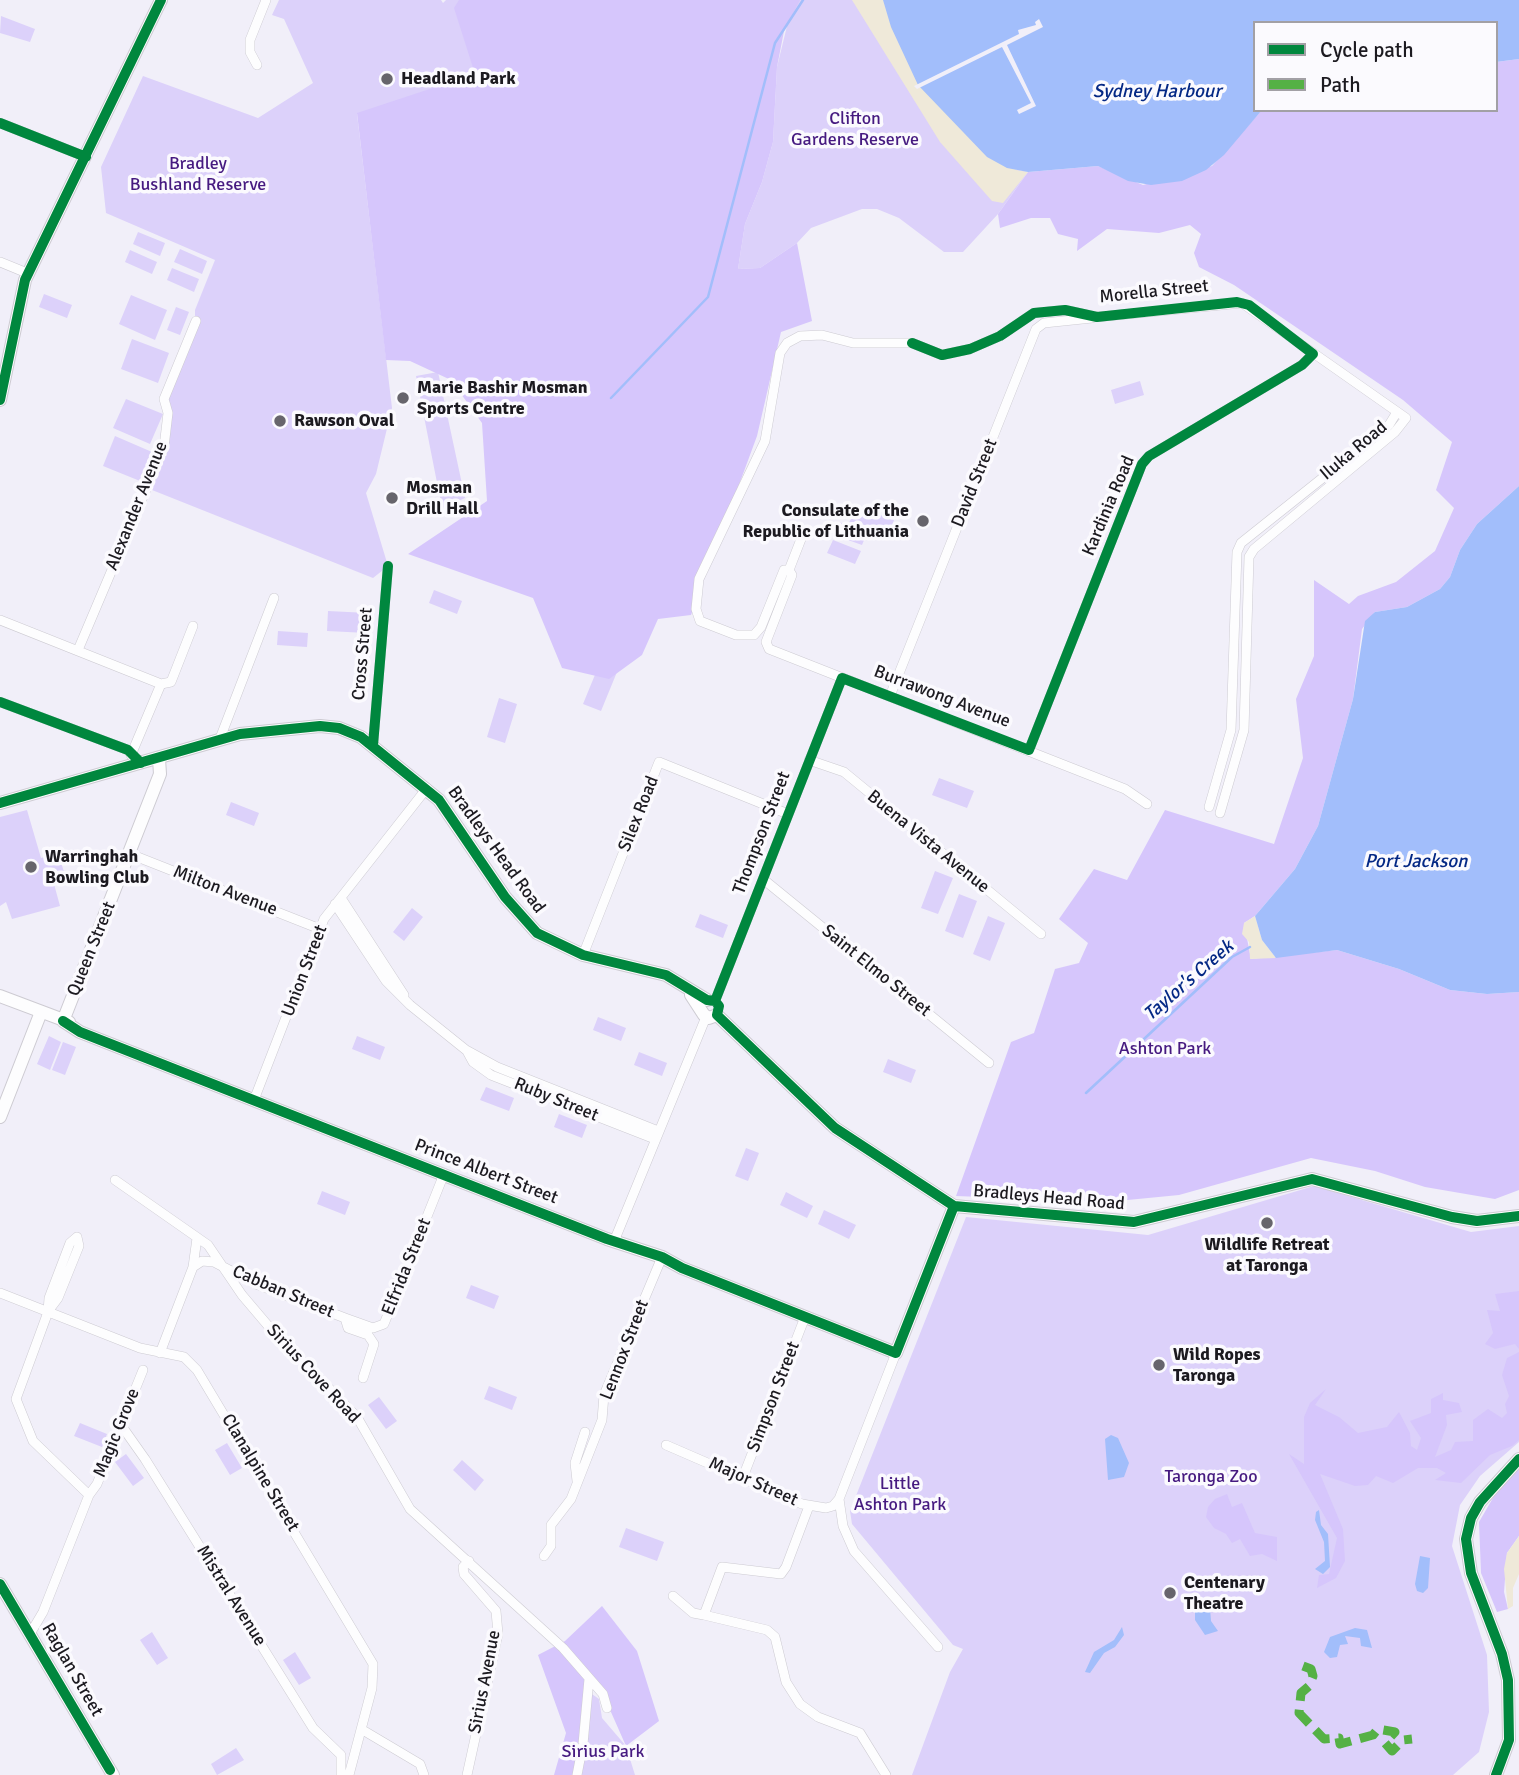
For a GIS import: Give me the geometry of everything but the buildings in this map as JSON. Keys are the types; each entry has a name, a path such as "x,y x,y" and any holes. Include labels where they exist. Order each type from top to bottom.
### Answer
{"street":[{"path":"0,400 27,273 161,0"},
{"path":"257,65 250,52 250,40 266,0"},
{"path":"0,123 86,157"},
{"path":"0,262 27,273"},
{"name":"Morella Street","path":"789,570 784,570 761,627 754,635 736,635 700,621 696,609 699,579 765,441 780,353 787,343 800,336 822,335 853,343 912,343 942,355 970,349 1000,335 1034,313 1065,310 1097,317 1242,303 1397,412"},
{"name":"David Street","path":"890,696 1036,329 1044,323 1097,317"},
{"name":"Alexander Avenue","path":"78,650 164,447 168,413 164,399 195,321"},
{"name":"Kardinia Road","path":"1030,750 1142,464 1149,456 1302,365 1313,354"},
{"name":"Iluka Road","path":"1209,807 1231,730 1237,552 1241,543 1389,425 1397,412 1406,418 1395,432 1249,556 1244,730 1220,813"},
{"path":"789,570 803,534"},
{"name":"Cross Street","path":"373,746 388,566"},
{"name":"Burrawong Avenue","path":"789,570 792,575 766,646 1125,789 1147,804"},
{"path":"219,741 274,598"},
{"path":"0,620 161,684 171,682 193,626"},
{"name":"Thompson Street","path":"615,1239 763,879 842,677"},
{"path":"0,702 128,750 136,759 161,684"},
{"name":"Bradleys Head Road","path":"0,803 136,759 159,759 262,730 326,726 351,731 427,788 446,808 524,922 553,943 583,955 666,975 688,989 835,1128 954,1206 1134,1222 1311,1179 1452,1217 1476,1221 1519,1216"},
{"name":"Queen Street","path":"63,1021 160,774 159,759"},
{"name":"Buena Vista Avenue","path":"809,760 844,772 1041,934"},
{"name":"Silex Road","path":"583,955 659,762 788,814"},
{"name":"Union Street","path":"255,1097 320,929 338,901 427,788"},
{"name":"Milton Avenue","path":"130,854 320,929"},
{"name":"Saint Elmo Street","path":"763,879 989,1063"},
{"name":"Ruby Street","path":"338,901 410,1005 466,1049 473,1062 491,1075 657,1135"},
{"name":"Prince Albert Street","path":"0,996 63,1021 80,1032 610,1233 615,1239"},
{"path":"0,1117 41,1012"},
{"name":"Prince Albert Street","path":"255,1097 607,1239 615,1239 676,1262 685,1262 898,1349"},
{"name":"Elfrida Street","path":"345,1318 373,1328 384,1324 444,1174"},
{"name":"Sirius Cove Road","path":"115,1180 215,1253 221,1265 270,1328 357,1417 410,1509 563,1648 603,1694 607,1708"},
{"path":"938,1647 854,1550 843,1526 839,1499 954,1206"},
{"path":"48,1312 49,1298 70,1243 74,1237 79,1238 79,1246 58,1298 48,1312 18,1390 17,1404 33,1441 89,1495"},
{"path":"160,1353 193,1267 197,1238"},
{"name":"Lennox Street","path":"544,1556 551,1546 551,1525 566,1508 577,1483 602,1420 604,1395 662,1257"},
{"path":"193,1267 202,1261 221,1265"},
{"name":"Prince Albert Street","path":"676,1262 682,1268 805,1317 898,1349"},
{"name":"Cabban Street","path":"221,1265 256,1284 345,1318"},
{"name":"Clanalpine Street","path":"0,1293 139,1348 184,1357 197,1370 373,1664 372,1688 349,1775"},
{"name":"Simpson Street","path":"743,1476 805,1317"},
{"name":"Elfrida Street","path":"345,1318 348,1328 368,1335 374,1344 363,1378"},
{"name":"Magic Grove","path":"30,1634 43,1612 89,1495 97,1484 143,1370"},
{"name":"Mistral Avenue","path":"121,1425 313,1728 341,1755 342,1770"},
{"name":"Lennox Street","path":"577,1483 575,1463 584,1433"},
{"name":"Major Street","path":"666,1445 809,1506 833,1506 839,1499"},
{"path":"1496,1775 1509,1740 1507,1679 1502,1654 1471,1573 1466,1539 1471,1518 1480,1502 1519,1459"},
{"path":"704,1615 722,1567 781,1574 809,1506"},
{"name":"Sirius Avenue","path":"467,1775 498,1634 496,1611 486,1595 464,1574 463,1567 469,1561"},
{"name":"Raglan Street","path":"0,1584 113,1775"},
{"path":"673,1596 693,1613 767,1630 775,1637 786,1682 800,1704 818,1717 860,1733 886,1775"},
{"path":"577,1775 589,1679"},
{"path":"361,1729 419,1764 424,1775"}],"green space":[{"path":"279,0 441,0 443,3 446,0 889,0 1016,170 1028,172 998,214 963,252 944,252 899,218 877,209 862,209 811,228 797,243 760,268 738,269 745,224 762,182 773,142 777,67 788,22 455,8 476,74 357,114 392,408 376,474 366,493 388,566 373,578 147,488 164,447 164,399 195,321 195,310 215,260 106,213 101,167 143,76 258,118 313,83 284,19 272,15"},
{"path":"459,0 800,0 784,31 777,67 773,142 762,182 745,224 738,269 760,268 797,243 812,321 781,332 757,436 691,615 658,619 642,655 609,679 562,668 533,598 408,554 487,501 482,423 451,380 410,361 386,360 357,113 475,74 454,8"},
{"path":"1,16 35,29 30,42 0,33"},
{"name":"Ashton Park","path":"1519,59 1519,486 1477,524 1460,550 1450,577 1440,589 1407,607 1375,612 1362,629 1353,699 1318,826 1295,869 1255,916 1244,923 1251,959 1337,950 1399,969 1450,990 1487,994 1519,992 1519,1190 1495,1199 1425,1187 1375,1171 1311,1158 1179,1195 1107,1202 956,1196 1011,1042 1034,1033 1055,969 1079,963 1088,943 1059,919 1094,869 1127,880 1165,810 1274,844 1303,758 1296,699 1314,656 1314,580 1349,604 1358,596 1396,582 1435,551 1454,508 1436,490 1452,442 1403,400 1234,285 1199,267 1194,253 1201,234 1190,225 1159,233 1107,229 1077,251 1078,239 1058,234 1050,218 1031,218 1000,228 998,214 1028,172 1098,166 1143,185 1212,166 1260,112 1498,112 1498,62"},
{"path":"138,232 165,243 160,256 133,244"},
{"path":"180,249 207,261 202,274 174,262"},
{"path":"130,250 157,262 152,274 125,262"},
{"path":"172,268 199,279 194,292 167,280"},
{"path":"44,294 72,305 67,318 39,307"},
{"path":"131,295 167,310 155,340 119,324"},
{"path":"176,307 189,312 180,335 167,330"},
{"path":"132,339 169,353 158,383 121,369"},
{"path":"438,372 465,498 442,508 416,376"},
{"path":"1140,381 1144,395 1115,404 1111,390"},
{"path":"126,399 163,414 150,444 113,428"},
{"path":"115,436 152,452 140,481 103,466"},
{"path":"856,506 894,520 888,538 849,523"},
{"path":"839,522 867,533 862,545 834,535"},
{"path":"833,540 861,551 855,564 827,553"},
{"path":"434,590 462,601 457,614 429,603"},
{"path":"328,611 368,613 367,633 327,631"},
{"path":"278,631 308,633 307,647 277,645"},
{"path":"599,665 617,672 601,711 583,704"},
{"path":"499,698 517,704 505,743 487,737"},
{"path":"939,778 974,791 967,808 932,795"},
{"path":"231,802 259,813 254,826 226,815"},
{"name":"Warringhah Bowling Club","path":"27,810 41,858 58,853 65,875 54,884 60,906 12,919 6,902 0,906 0,817"},
{"path":"935,871 953,878 938,914 921,908"},
{"path":"959,894 977,901 963,938 945,931"},
{"path":"412,908 423,917 404,941 393,932"},
{"path":"700,914 728,925 723,938 695,927"},
{"path":"988,916 1005,923 990,961 973,954"},
{"path":"598,1017 626,1028 621,1041 593,1030"},
{"path":"49,1036 61,1042 50,1070 37,1064"},
{"path":"357,1036 385,1047 380,1060 352,1049"},
{"path":"63,1042 76,1047 65,1075 52,1070"},
{"path":"639,1052 667,1063 662,1076 634,1065"},
{"path":"888,1059 916,1070 911,1083 883,1072"},
{"path":"486,1087 514,1098 509,1111 480,1100"},
{"path":"559,1114 587,1125 582,1138 554,1127"},
{"path":"746,1148 759,1153 748,1181 735,1176"},
{"name":"Taronga Zoo","path":"1314,1186 1471,1232 1519,1226 1519,1442 1480,1476 1460,1505 1452,1546 1487,1655 1489,1712 1479,1752 1453,1775 912,1775 950,1672 963,1649 953,1645 852,1524 850,1511 966,1217 1148,1235"},
{"path":"322,1191 350,1202 345,1215 317,1204"},
{"path":"786,1192 813,1206 807,1218 780,1205"},
{"path":"824,1210 856,1225 849,1239 818,1224"},
{"path":"471,1285 499,1296 494,1309 466,1298"},
{"path":"1519,1291 1519,1349 1515,1344 1495,1349 1485,1344 1493,1333 1487,1310 1500,1311 1495,1294"},
{"path":"1519,1352 1519,1440 1512,1446 1490,1455 1461,1483 1435,1480 1446,1473 1437,1468 1418,1468 1393,1483 1376,1476 1368,1485 1355,1486 1320,1474 1343,1529 1345,1561 1336,1578 1317,1588 1319,1575 1329,1574 1337,1538 1289,1454 1304,1464 1304,1417 1310,1403 1326,1389 1315,1405 1339,1417 1358,1433 1387,1427 1399,1412 1410,1433 1411,1446 1417,1450 1421,1438 1410,1421 1431,1413 1431,1399 1443,1393 1443,1400 1459,1403 1462,1412 1446,1415 1447,1425 1435,1457 1451,1450 1455,1442 1473,1441 1473,1420 1488,1409 1502,1418 1507,1413 1505,1404 1509,1396 1502,1375 1507,1358"},
{"path":"489,1386 517,1397 512,1410 484,1399"},
{"path":"379,1397 397,1421 386,1429 368,1405"},
{"path":"80,1423 107,1434 102,1447 74,1436"},
{"path":"227,1443 242,1468 230,1475 215,1450"},
{"path":"126,1454 144,1478 133,1486 115,1462"},
{"path":"462,1460 484,1480 475,1491 453,1470"},
{"path":"1519,1469 1519,1536 1507,1553 1504,1592 1508,1609 1497,1612 1481,1573 1479,1522 1504,1479"},
{"path":"1227,1494 1232,1507 1242,1503 1255,1533 1277,1537 1277,1561 1262,1554 1250,1556 1240,1539 1232,1543 1226,1534 1214,1528 1206,1517 1208,1507 1215,1499"},
{"path":"626,1528 664,1542 657,1561 619,1547"},
{"path":"602,1606 637,1651 659,1721 626,1746 603,1694 590,1680 577,1775 554,1775 566,1733 538,1655 565,1641"},
{"path":"152,1632 168,1658 157,1665 140,1640"},
{"path":"295,1652 311,1678 299,1685 283,1660"},
{"name":"Sirius Park","path":"589,1692 599,1699 602,1718 626,1746 635,1775 577,1775"},
{"path":"236,1748 244,1760 217,1775 211,1764"}],"sand":[{"path":"852,0 889,0 1016,170 1028,172 1003,203 992,201 940,142"},
{"path":"1255,916 1262,940 1276,958 1250,959 1249,942 1242,934 1244,923"},
{"path":"1519,1536 1519,1574 1513,1588 1513,1606 1508,1609 1504,1569 1507,1553"}],"water":[{"name":"Sydney Harbour","path":"883,0 1519,0 1519,59 1498,62 1498,21 1253,21 1253,112 1260,112 1224,155 1206,170 1182,181 1151,185 1128,181 1098,166 1028,172 1007,168 987,157 918,85 891,27"},
{"name":"Port Jackson","path":"1519,486 1519,992 1487,994 1450,990 1399,969 1337,950 1276,958 1262,940 1255,916 1295,869 1318,826 1353,699 1365,621 1375,612 1407,607 1440,589 1450,577 1460,550 1477,524"},
{"path":"1111,1435 1118,1438 1129,1463 1124,1477 1108,1480 1105,1439"},
{"path":"1319,1510 1321,1525 1328,1534 1330,1567 1323,1574 1315,1569 1325,1561 1324,1542 1315,1520"},
{"path":"1420,1556 1430,1558 1428,1588 1423,1593 1417,1591 1415,1584"},
{"path":"1210,1608 1211,1621 1218,1631 1205,1635 1195,1620 1195,1610"},
{"path":"1122,1627 1124,1635 1115,1647 1104,1653 1090,1673 1085,1672 1094,1652 1114,1640"},
{"path":"1355,1628 1367,1630 1372,1648 1361,1646 1360,1638 1345,1636 1348,1644 1340,1645 1337,1657 1330,1658 1324,1652 1330,1637"}],"pier":[{"path":"1039,19 1043,27 1007,45 1036,106 1019,114 1017,110 1031,103 1002,47 917,89 914,86 1019,34 1018,30 1036,25 1035,22"}],"waterway":[{"path":"611,398 708,297 775,43 803,0"},
{"name":"Taylor's Creek","path":"1086,1093 1232,957 1250,947"}],"marked path":[{"path":"1303,1666 1311,1669 1313,1676 1309,1686 1301,1693 1299,1713 1324,1739 1339,1738 1340,1744 1373,1735 1378,1729 1395,1732 1385,1743 1392,1751 1403,1740 1412,1739"}],"cycle path":[{"path":"0,400 25,280 161,0"},
{"path":"0,123 86,157"},
{"path":"715,1001 842,678 1029,750 1142,464 1149,456 1302,365 1313,354 1249,305 1237,302 1097,317 1065,310 1034,313 1000,336 970,349 942,355 912,343"},
{"path":"373,745 388,566"},
{"path":"0,702 128,750 141,763"},
{"path":"0,803 240,734 320,726 339,728 361,737 439,800 505,897 537,933 583,955 666,975 707,1000 715,1001"},
{"path":"715,1001 719,1006 717,1015 835,1128 954,1206 1134,1222 1312,1179 1452,1217 1477,1221 1519,1216"},
{"path":"63,1021 80,1032 607,1239 662,1257 682,1268 896,1353 954,1206"},
{"path":"1496,1775 1509,1740 1508,1680 1502,1654 1471,1573 1466,1539 1471,1518 1480,1502 1519,1459"},
{"path":"0,1584 110,1770"}],"place":[{"name":"Headland Park","path":"387,79"},
{"name":"Marie Bashir Mosman Sports Centre","path":"403,398"},
{"name":"Rawson Oval","path":"280,421"},
{"name":"Mosman Drill Hall","path":"392,498"},
{"name":"Consulate of the Republic of Lithuania","path":"923,521"},
{"name":"Warringhah Bowling Club","path":"31,867"},
{"name":"Wildlife Retreat at Taronga","path":"1267,1223"},
{"name":"Wild Ropes Taronga","path":"1159,1365"},
{"name":"Centenary Theatre","path":"1170,1593"}],"park label":[{"name":"Clifton Gardens Reserve","path":"855,129"},
{"name":"Bradley Bushland Reserve","path":"198,174"},
{"name":"Little Ashton Park","path":"900,1494"}]}
